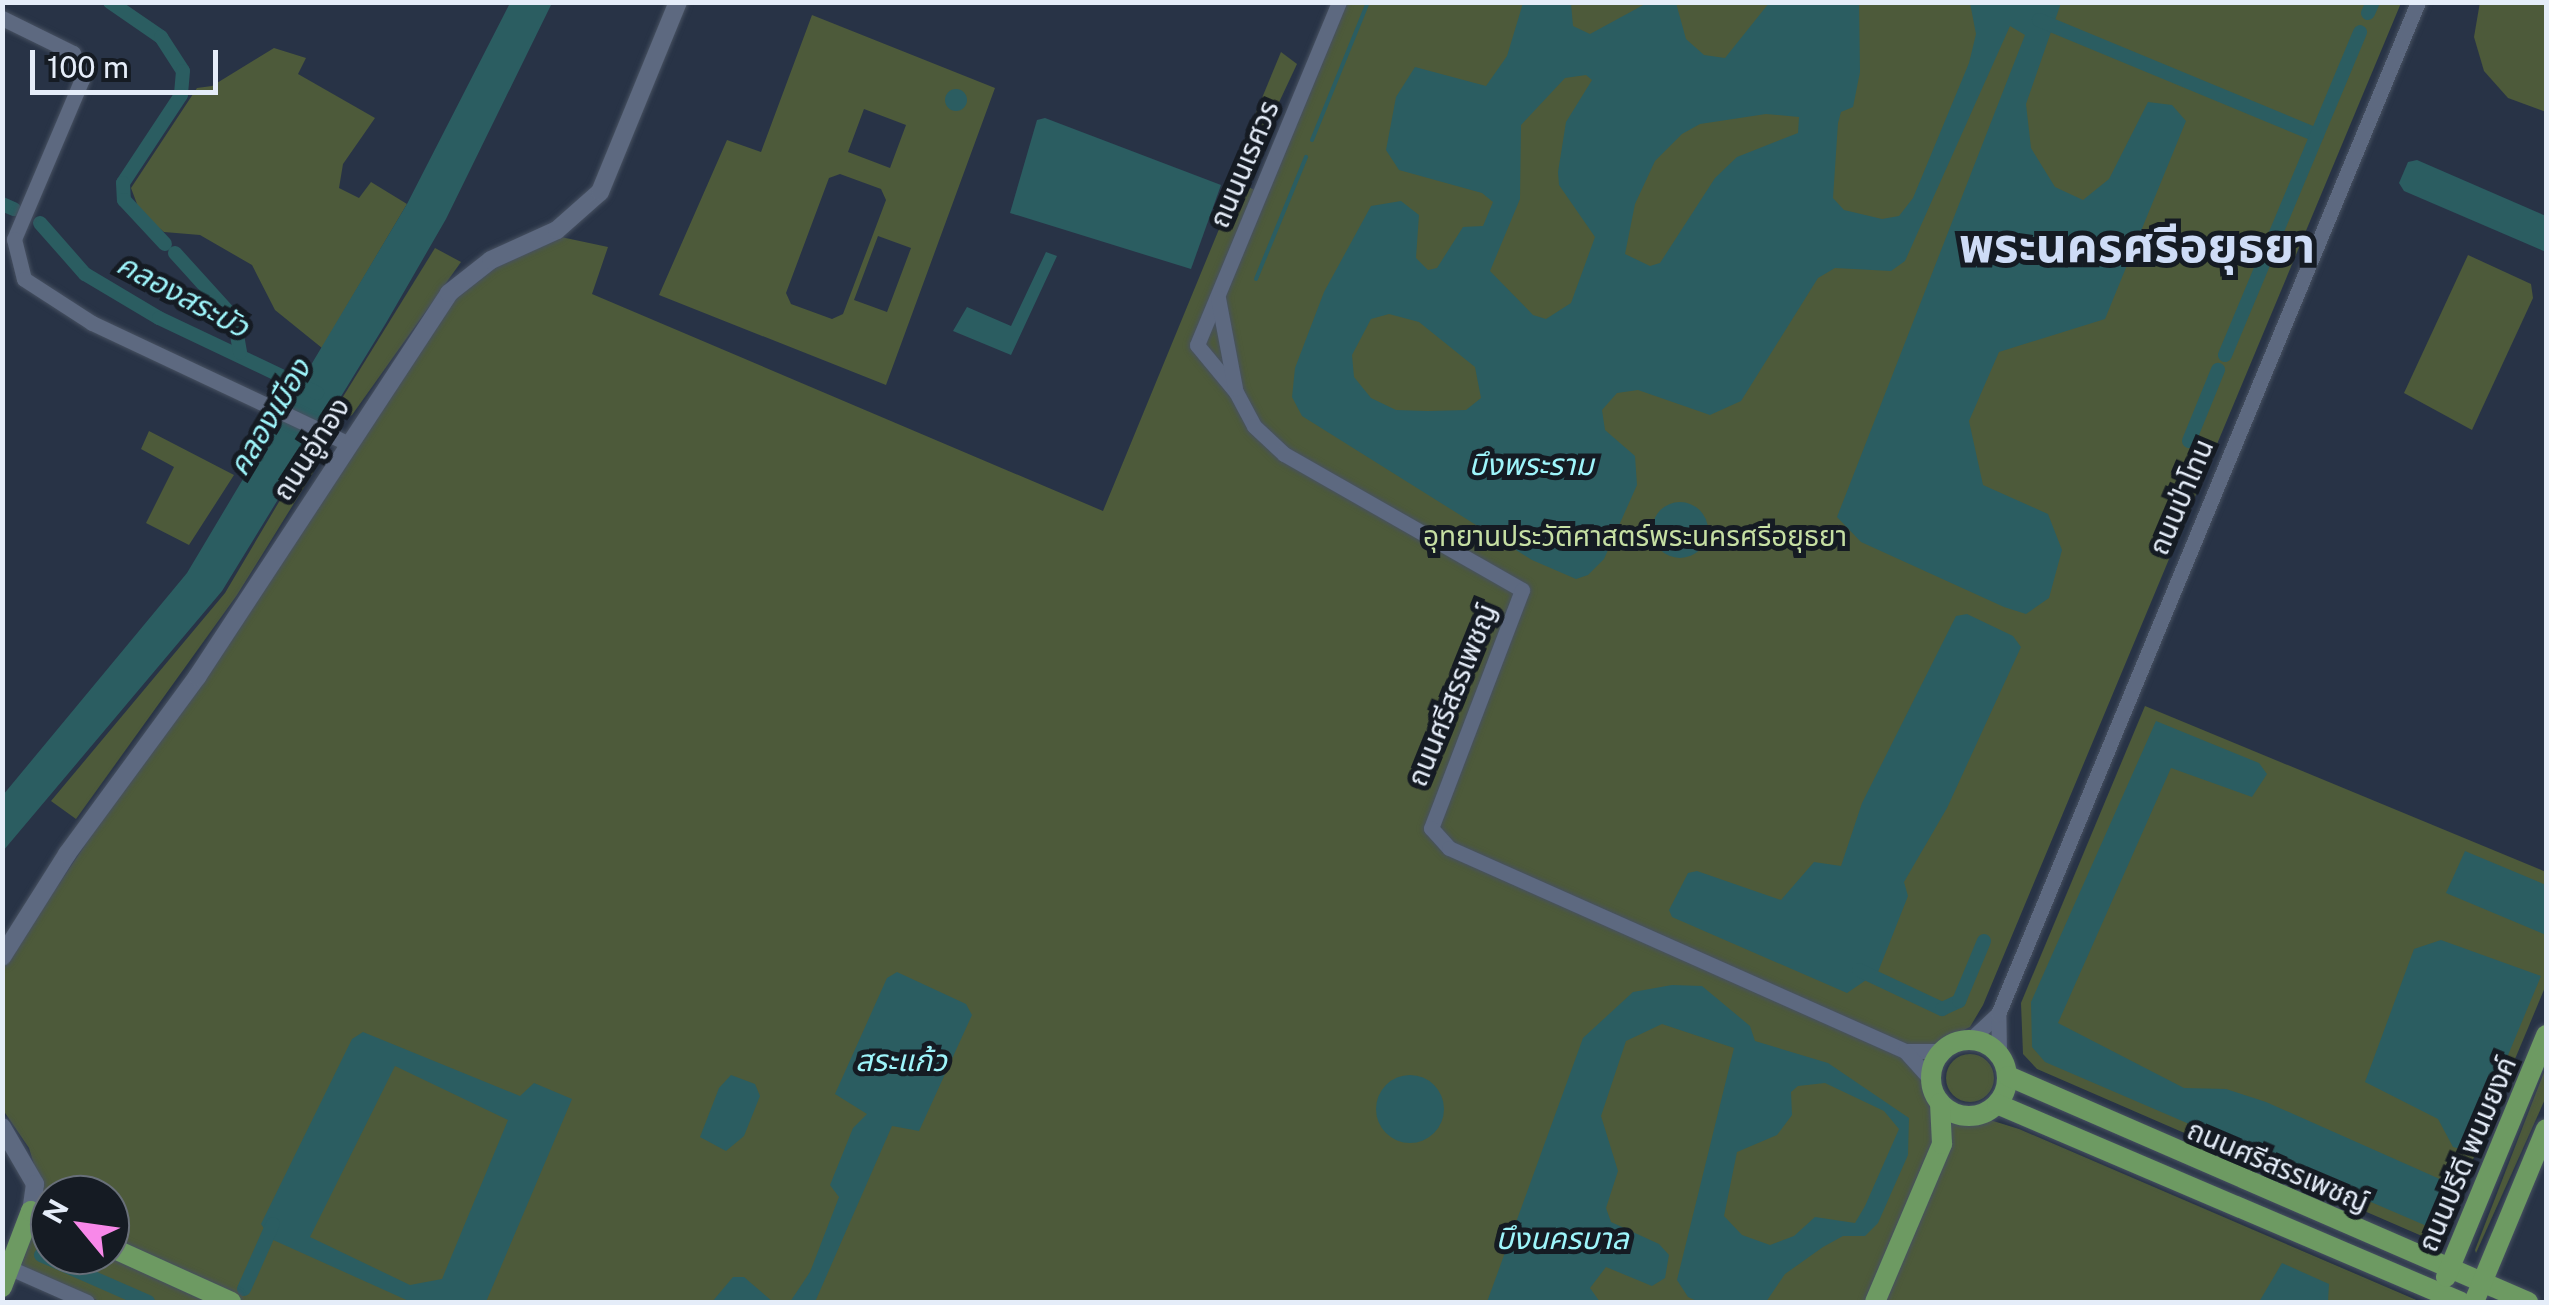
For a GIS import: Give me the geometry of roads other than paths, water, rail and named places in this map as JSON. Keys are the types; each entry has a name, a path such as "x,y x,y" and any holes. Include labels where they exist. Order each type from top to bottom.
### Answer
{"main road":[{"name":"ถนนอู่ทอง","path":"2,957 67,854 198,677 339,440 468,274 557,230 600,192 678,2"},
{"name":"ถนนปรีดี พนมยงค์","path":"2439,1293 2546,1035"},
{"path":"1875,1302 1942,1144 1971,1116 1997,1104 2008,1076 1999,1052 1971,1039 1942,1050 1931,1080 1940,1103 1942,1144"},
{"name":"ถนนศรีสรรเพชญ์","path":"2008,1076 2155,1144 2449,1268 2478,1293 2528,1302"},
{"path":"1940,1103 1971,1116"},
{"name":"ถนนศรีสรรเพชญ์","path":"1997,1104 2461,1302"},
{"path":"2,1127 30,1177"},
{"path":"2478,1293 2546,1129"},
{"path":"2145,1166 2155,1144"},
{"path":"2197,1189 2207,1166"},
{"path":"6,1278 30,1234"},
{"path":"130,1257 230,1302"}],"street":[{"name":"ถนนนเรศวร","path":"1197,345 1339,2"},
{"name":"ถนนป่าโทน","path":"1999,1052 1998,1014 2418,2"},
{"path":"2,18 74,54 82,79 14,239 24,280 92,323 339,440"},
{"name":"ถนนศรีสรรเพชญ์","path":"1218,293 1236,392"},
{"name":"ถนนศรีสรรเพชญ์","path":"1197,345 1236,392 1254,426 1284,454 1522,590 1431,817 1438,841 1905,1051 1931,1080"},
{"name":"ถนนป่าโทน","path":"1971,1039 1998,1014"},
{"name":"ถนนศรีสรรเพชญ์","path":"1905,1051 1942,1050"},
{"path":"6,1278 87,1302"}],"water":[{"path":"510,3 552,3 446,219 386,323 222,591 3,851 3,795 187,573 407,204"},
{"name":"บึงพระราม","path":"1523,3 1571,3 1573,26 1590,34 1647,3 1676,3 1686,39 1704,55 1725,58 1769,3 1859,3 1860,72 1853,107 1841,112 1838,123 1833,198 1844,210 1882,219 1899,216 1913,198 1969,63 1976,34 1970,3 2061,3 2026,104 2031,148 2055,187 2083,200 2109,179 2148,102 2172,105 2186,121 2105,319 1999,352 1969,421 1983,485 2048,514 2062,550 2049,598 2026,614 2004,607 1861,542 1837,517 2025,35 2010,26 1905,261 1891,271 1835,268 1818,278 1741,401 1710,415 1638,390 1617,393 1602,410 1605,430 1635,456 1637,485 1604,559 1588,575 1576,579 1532,560 1302,416 1292,397 1295,368 1324,292 1371,206 1401,201 1419,215 1416,258 1428,270 1437,268 1463,227 1483,226 1493,202 1482,193 1399,170 1386,150 1396,97 1415,67 1486,86 1507,56","holes":["1586,75 1592,80 1566,122 1558,172 1559,185 1595,237 1571,303 1546,319 1533,315 1490,271 1520,199 1521,125 1565,78","1766,114 1799,117 1798,133 1737,157 1715,178 1660,263 1650,266 1625,254 1635,204 1655,161 1682,134 1700,124","1389,314 1419,322 1475,367 1481,398 1466,410 1428,411 1396,410 1371,398 1354,377 1352,355 1371,319"]},
{"path":"956,89 964,92 964,108 956,111 948,108 945,100 948,92"},
{"path":"1045,118 1221,185 1191,269 1010,213 1037,120"},
{"path":"2417,160 2546,216 2546,252 2404,191 2399,183 2408,162"},
{"path":"1046,252 1057,256 1011,355 953,331 967,307 1011,326"},
{"path":"1680,502 1700,510 1708,530 1700,550 1680,558 1660,550 1652,530 1660,510"},
{"path":"1967,614 2013,636 2021,647 1947,808 1904,882 1908,896 1878,972 1847,993 1672,917 1669,910 1688,873 1697,871 1781,900 1814,862 1841,866 1862,803 1956,616"},
{"path":"2156,721 2259,763 2267,774 2252,797 2171,768 2058,1023 2184,1088 2226,1089 2266,1102 2451,1184 2453,1194 2436,1230 2045,1062 2032,1047 2031,1002"},
{"path":"2465,851 2546,885 2546,935 2446,893"},
{"path":"2441,940 2541,976 2468,1151 2453,1147 2438,1119 2365,1082 2414,949"},
{"name":"สระแก้ว","path":"897,972 966,1004 972,1015 919,1131 892,1126 815,1302 790,1302 810,1272 839,1197 830,1185 853,1128 867,1114 835,1094 887,978"},
{"name":"บึงนครบาล","path":"1672,985 1702,986 1750,1026 1755,1041 1828,1063 1909,1118 1908,1155 1878,1223 1865,1236 1843,1236 1823,1247 1785,1274 1766,1302 1699,1302 1688,1297 1677,1280 1734,1048 1662,1024 1626,1041 1601,1116 1618,1171 1606,1208 1611,1222 1659,1244 1669,1255 1665,1278 1652,1286 1606,1267 1590,1288 1600,1302 1487,1302 1583,1038 1633,992","holes":["1825,1083 1884,1111 1899,1129 1855,1223 1815,1217 1794,1236 1770,1245 1742,1235 1724,1216 1737,1152 1777,1135 1792,1115 1791,1092 1798,1086"]},
{"path":"363,1032 520,1096 534,1083 572,1099 486,1302 411,1302 271,1239 261,1224 352,1039","holes":["395,1066 508,1120 442,1279 410,1285 310,1237"]},
{"path":"731,1075 755,1084 760,1096 744,1136 726,1151 700,1137 719,1088"},
{"path":"1410,1075 1434,1085 1444,1109 1434,1133 1410,1143 1386,1133 1376,1109 1386,1085"},
{"path":"2282,1263 2329,1284 2328,1302 2259,1302"},
{"path":"733,1277 744,1277 773,1302 712,1302"}],"waterway":[{"path":"110,2 161,37 183,71 181,95 123,183 124,200 165,244"},
{"path":"1312,140 1368,2"},
{"path":"2368,13 2373,2"},
{"path":"2039,20 2317,135"},
{"path":"2225,355 2360,32"},
{"path":"1256,279 1306,157"},
{"name":"คลองสระบัว","path":"2,204 14,209"},
{"name":"คลองสระบัว","path":"40,223 85,274 159,318 317,393"},
{"path":"175,253 234,318 240,352"},
{"path":"2189,441 2218,370"},
{"path":"1859,970 1942,1009 1959,1001 1984,941"},
{"path":"244,1289 273,1224"},
{"path":"87,1275 148,1302"}],"district":[{"name":"พระนครศรีอยุธยา","path":"2137,245"}],"water label":[{"name":"คลองเมือง","path":"269,417"}],"park label":[{"name":"อุทยานประวัติศาสตร์พระนครศรีอยุธยา","path":"1635,536"}]}
